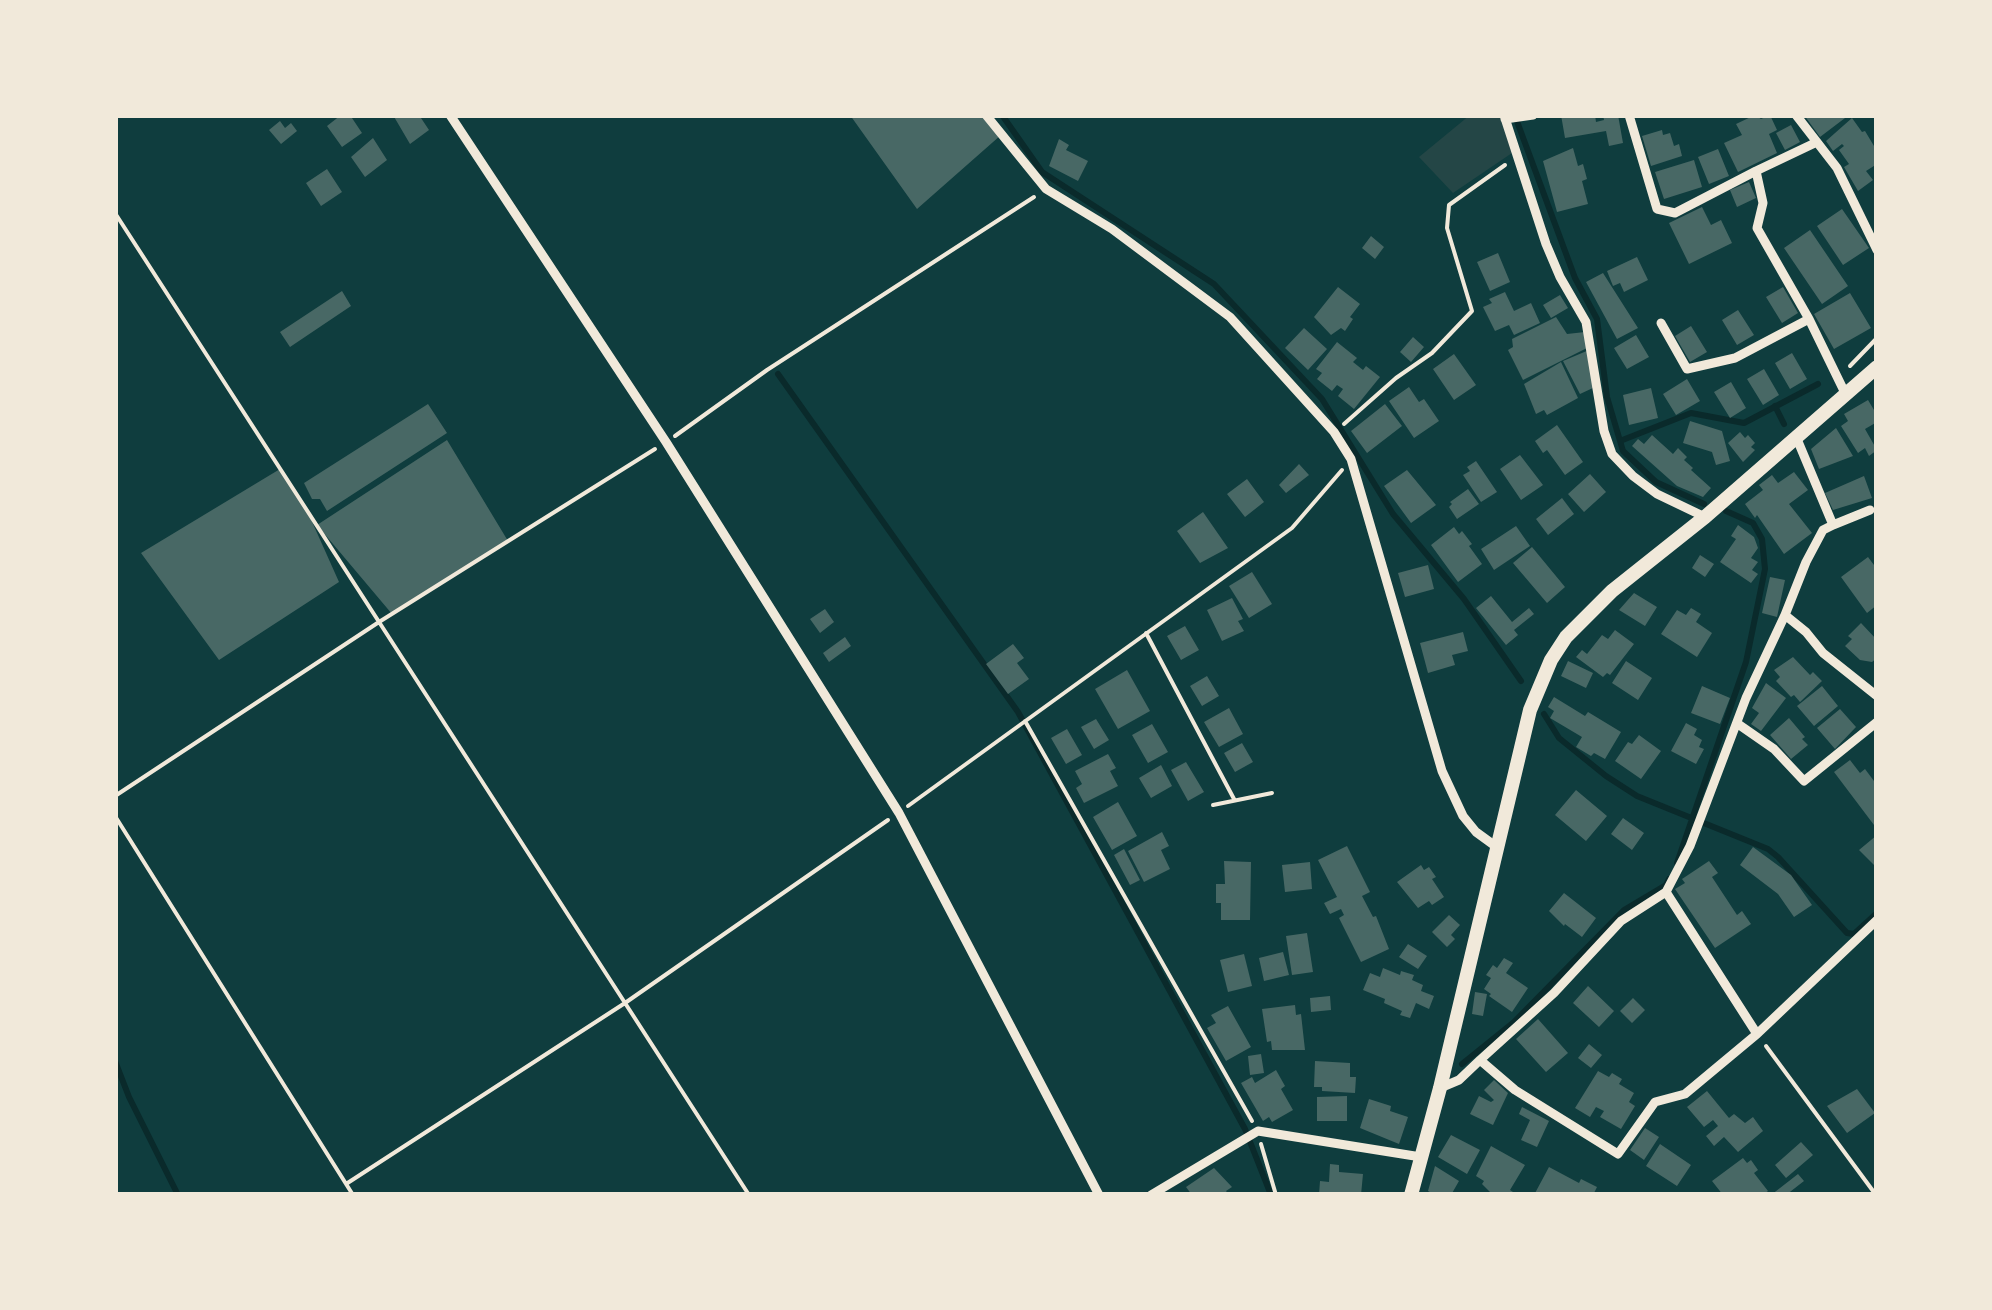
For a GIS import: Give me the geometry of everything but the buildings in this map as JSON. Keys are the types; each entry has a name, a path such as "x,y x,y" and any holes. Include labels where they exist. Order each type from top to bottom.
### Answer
{"highway":[{"path":"1411,1195 1530,710 1552,660 1566,637 1612,591 1705,517 1877,367"}],"street":[{"path":"450,115 666,442 899,813 1099,1195"},
{"path":"986,115 1046,189 1112,229 1230,317 1334,432 1351,458 1442,771 1464,816 1476,832 1498,848"},
{"path":"1533,115 1504,117 1553,260 1586,322 1604,432 1612,454 1658,494 1705,517"},
{"path":"1629,115 1657,209 1675,213 1817,142"},
{"path":"1796,115 1843,180 1877,250"},
{"path":"1756,171 1763,203 1757,228 1809,319 1846,396"},
{"path":"1661,322 1687,369 1735,358 1809,319"},
{"path":"1796,438 1833,526"},
{"path":"1440,1088 1458,1080 1554,993 1621,921 1666,892 1690,846 1746,698 1823,530 1870,510"},
{"path":"1785,615 1823,653 1877,696"},
{"path":"1738,724 1774,749 1804,781 1877,722"},
{"path":"1666,892 1758,1034"},
{"path":"1480,1060 1515,1090 1618,1154 1655,1102 1685,1094 1758,1034 1877,920"},
{"path":"1151,1195 1258,1131 1420,1157"}],"path":[{"path":"1334,432 1396,378 1432,353 1472,311 1446,228 1449,205 1517,156"},
{"path":"115,796 380,622 666,442 767,370 1046,189"},
{"path":"115,212 749,1195"},
{"path":"346,1184 625,1003 899,813 1292,528 1351,458"},
{"path":"1146,633 1234,799"},
{"path":"1025,721 1258,1131 1276,1195"},
{"path":"1213,805 1272,793"},
{"path":"115,816 352,1195"},
{"path":"1758,1034 1876,1195"}],"shaded area":[{"path":"1470,115 1500,115 1512,153 1453,193 1419,157"}],"waterway":[{"path":"1002,115 1042,172 1214,284 1322,399 1393,514 1464,599 1521,681"},
{"path":"1515,116 1575,278 1597,319 1607,397 1623,451 1656,482 1704,504"},
{"path":"778,374 1018,712 1245,1129 1271,1195"},
{"path":"1620,441 1691,413 1744,423 1818,384"},
{"path":"1775,406 1784,424"},
{"path":"1677,863 1746,662 1765,569 1762,539 1753,523 1726,511"},
{"path":"1544,714 1559,738 1637,796 1768,849 1847,933 1854,934 1877,913"},
{"path":"1462,1064 1514,1022 1624,910 1666,885 1669,879"},
{"path":"115,1061 178,1195"}]}
